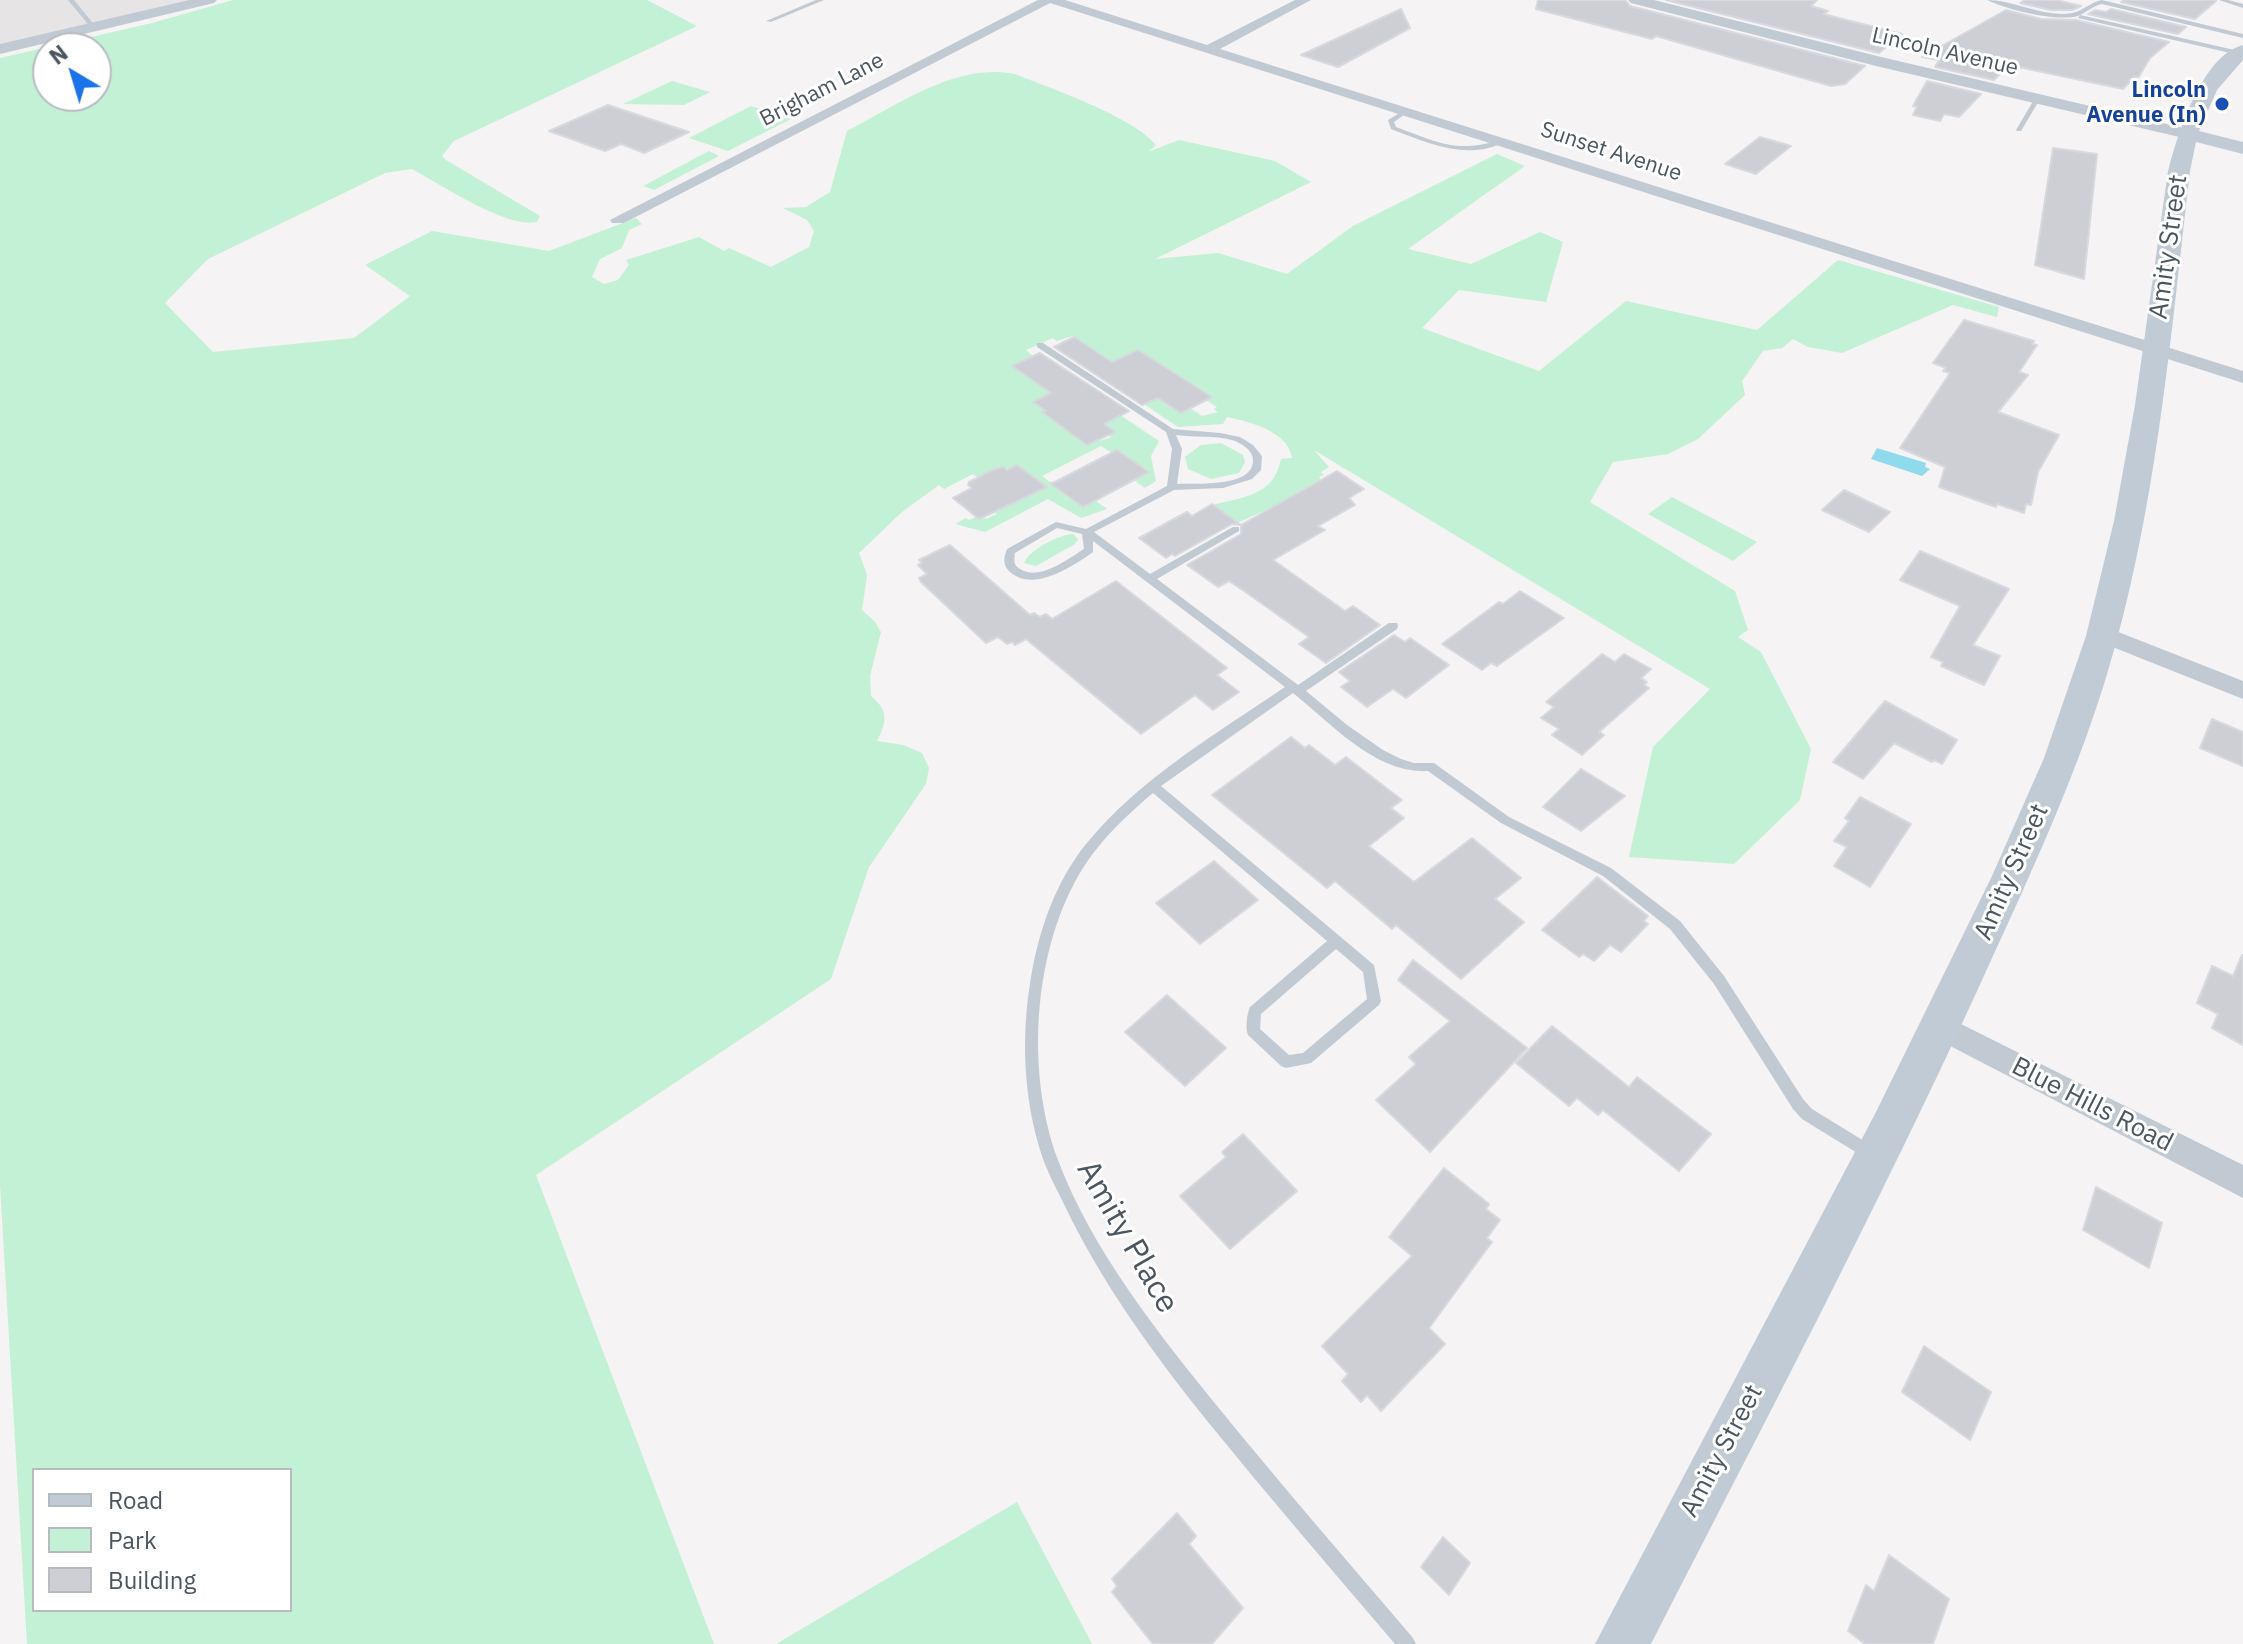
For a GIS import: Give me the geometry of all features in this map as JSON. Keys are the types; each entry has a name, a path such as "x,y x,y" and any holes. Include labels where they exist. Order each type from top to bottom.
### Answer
{"main road":[{"name":"Amity Street","path":"1622,1644 1941,1027 2040,811 2072,731 2103,634 2136,478 2179,171 2188,134 2196,106 2242,46"},
{"name":"Lincoln Avenue","path":"2188,134 2243,148"}],"street":[{"path":"0,49 209,0"},
{"name":"Sunset Avenue","path":"1050,0 1211,48 2243,377"},
{"name":"Brigham Lane","path":"618,220 1050,0"},
{"path":"1211,48 1305,0"},
{"name":"Lincoln Avenue","path":"1636,0 2188,134"},
{"path":"2103,634 2243,690"},
{"name":"Blue Hills Road","path":"1941,1027 2243,1182"}],"lane":[{"path":"71,0 94,28"},
{"path":"769,21 821,0"},
{"path":"1990,0 2064,16 2079,15 2095,2 2102,2 2242,46"},
{"path":"2222,0 2243,6"},
{"path":"2080,17 2242,46"},
{"path":"2019,130 2037,99"},
{"path":"1040,345 1170,431 1237,439 1255,452 1258,461 1249,477 1238,482 1172,487 1087,532"},
{"path":"1170,431 1177,449 1172,487"},
{"path":"1087,532 1089,550 1049,572 1023,574 1010,564 1009,557 1016,547 1056,525 1087,532 1378,752 1410,768 1430,766 1505,820 1598,867 1655,906 1705,960 1798,1104 1807,1114 1876,1157"},
{"path":"1151,578 1236,529"},
{"name":"Amity Place","path":"1393,626 1154,787 1091,847 1057,906 1043,946 1030,1039 1034,1082 1047,1151 1086,1235 1151,1337 1253,1464 1407,1644"},
{"path":"1154,787 1337,941 1369,969 1374,1001 1306,1059 1286,1062 1253,1031 1255,1011 1337,941"}],"shaded area":[{"path":"0,0 189,0 55,32 32,32 32,37 0,45"}],"green space":[{"path":"233,0 647,0 697,26 454,141 442,156 540,216 537,222 509,219 492,212 412,169 385,173 208,259 165,303 213,352 354,338 410,296 365,265 432,231 549,251 636,218 642,224 629,230 622,248 600,259 592,277 604,284 618,280 629,265 626,260 699,237 724,251 729,248 771,267 809,247 814,231 807,220 783,208 806,207 830,192 847,131 928,88 971,74 993,72 1015,74 1111,114 1145,134 1156,145 1148,152 1179,140 1275,161 1311,182 1155,259 1218,253 1287,274 1353,226 1497,154 1525,166 1408,249 1471,264 1540,232 1563,242 1546,302 1459,290 1422,328 1539,371 1626,301 1757,330 1838,260 1999,307 1997,317 1953,305 1842,353 1808,347 1793,339 1782,348 1763,351 1742,381 1745,395 1698,439 1668,454 1613,462 1590,502 1735,591 1748,630 1738,637 1761,652 1811,749 1800,800 1734,864 1629,857 1653,747 1710,689 1314,450 1329,467 1321,472 1324,475 1319,477 1321,480 1280,504 1232,525 1212,505 1256,493 1272,481 1281,459 1292,458 1289,449 1276,434 1227,417 1223,424 1178,427 1105,378 1128,378 1182,413 1190,408 1202,416 1218,412 1214,409 1217,407 1206,400 1212,397 1138,350 1112,362 1073,336 1056,341 1053,338 1026,350 1033,356 1013,366 1051,393 1033,401 1046,411 1043,413 1084,439 1093,441 1111,437 1109,435 1114,431 1104,424 1083,390 1159,441 1151,456 1156,481 1145,488 1131,478 1148,472 1121,452 1115,455 1101,446 1042,476 1050,482 1057,481 1090,504 1096,501 1107,509 1081,518 1048,499 985,532 955,524 966,518 969,520 980,515 986,519 997,514 995,512 1034,478 1017,465 989,473 980,479 973,474 944,489 939,485 902,512 859,553 867,575 862,610 881,632 870,676 871,696 881,707 884,717 877,741 903,745 922,753 929,768 926,784 869,867 831,979 536,1175 714,1644 27,1644 0,1185 0,58 32,51 32,112 112,112 112,32"},
{"path":"672,81 710,92 684,105 623,104"},
{"path":"751,106 791,119 728,151 689,138"},
{"path":"709,151 719,156 654,190 643,186"},
{"path":"1221,443 1243,455 1245,462 1239,473 1211,479 1188,469 1185,457 1201,445"},
{"path":"1672,497 1757,542 1733,561 1648,514"},
{"path":"1073,534 1078,539 1075,544 1036,566 1024,563 1045,544"},
{"path":"1017,1502 1092,1644 776,1644"}],"water":[{"path":"1877,448 1926,463 1925,467 1930,469 1922,476 1871,459"}],"building":[{"path":"1538,0 1625,0 1630,6 1865,66 1845,84 1831,86 1656,36 1652,39 1536,9"},
{"path":"1666,0 1817,0 1811,6 1828,11 1823,14 1902,34 1879,53"},
{"path":"2025,0 2056,0 2081,6 2072,10 2051,10 2020,3"},
{"path":"2216,1 2195,19 2121,2"},
{"path":"1401,9 1410,28 1338,67 1301,55"},
{"path":"2111,9 2186,27 2178,34 2088,14 2095,10 2106,12"},
{"path":"2006,10 2041,19 2076,20 2169,42 2150,58 2138,78 2134,77 2123,89 2009,65 1994,80 1935,67 1939,60 1922,57"},
{"path":"1927,81 1981,94 1959,117 1944,114 1940,121 1913,115 1917,107 1913,106"},
{"path":"608,105 689,132 644,153 621,144 605,151 549,131"},
{"path":"1760,137 1791,146 1756,174 1725,164"},
{"path":"2053,148 2097,154 2084,279 2035,265"},
{"path":"1964,320 2034,341 2032,344 2037,345 2019,372 2028,375 1998,412 2059,435 2038,472 2031,505 2026,504 2024,513 1997,504 1996,507 1939,487 1945,467 1900,448 1950,373 1933,363"},
{"path":"1074,337 1112,362 1138,350 1212,397 1181,413 1158,398 1142,405 1054,347"},
{"path":"1040,353 1129,411 1104,424 1115,432 1087,445 1042,412 1046,411 1033,402 1051,393 1012,366"},
{"path":"1117,450 1149,472 1083,507 1051,484"},
{"path":"1017,465 1047,487 979,519 953,498 972,488 969,482 995,469 1003,467 1007,470"},
{"path":"1337,471 1364,489 1349,498 1355,505 1318,526 1325,530 1273,560 1345,611 1353,606 1380,625 1326,663 1299,644 1309,637 1244,591 1229,581 1218,587 1187,565 1241,534 1241,525"},
{"path":"1844,490 1890,512 1869,532 1822,510"},
{"path":"1212,504 1241,525 1232,524 1166,558 1139,538 1187,512 1192,516"},
{"path":"950,545 1030,615 1034,613 1040,617 1046,614 1052,619 1116,581 1227,668 1217,675 1239,692 1213,710 1195,695 1141,734 1026,639 1015,645 1012,642 1007,644 998,637 986,643 921,582 919,578 927,574 918,565 922,563 919,560"},
{"path":"1920,551 2009,589 1973,645 2000,656 1984,685 1941,666 1943,662 1931,657 1960,606 1900,580"},
{"path":"1520,591 1564,618 1497,666 1491,663 1482,670 1442,644 1499,602 1503,604"},
{"path":"1394,635 1405,642 1410,638 1449,665 1406,698 1393,689 1367,707 1341,687 1350,681 1339,672"},
{"path":"1602,654 1615,662 1624,654 1651,669 1641,678 1649,688 1599,732 1604,735 1582,755 1552,735 1559,729 1541,718 1554,707 1546,702"},
{"path":"1885,701 1957,740 1942,764 1894,743 1863,779 1833,762"},
{"path":"2212,719 2243,732 2243,766 2200,748"},
{"path":"1291,737 1305,748 1309,745 1335,765 1346,757 1402,800 1391,808 1404,818 1369,846 1414,882 1472,838 1521,878 1495,899 1524,922 1461,979 1396,925 1392,929 1335,881 1327,888 1212,795"},
{"path":"1581,769 1625,796 1581,831 1543,807"},
{"path":"1860,797 1911,824 1870,887 1834,866 1847,847 1834,841 1849,821 1845,818"},
{"path":"1214,861 1258,900 1200,944 1156,903"},
{"path":"1597,877 1648,916 1644,921 1648,924 1621,952 1610,945 1594,961 1583,954 1579,957 1542,930"},
{"path":"2242,955 2243,1045 2212,1028 2218,1014 2197,1003 2212,966 2233,976"},
{"path":"1413,960 1527,1048 1430,1152 1376,1100 1416,1064 1409,1057 1450,1021 1398,980"},
{"path":"1167,995 1226,1048 1185,1086 1125,1032"},
{"path":"1552,1026 1629,1087 1637,1077 1711,1134 1679,1171 1603,1110 1598,1115 1577,1098 1569,1106 1516,1063"},
{"path":"1243,1134 1297,1191 1230,1249 1180,1196 1226,1157 1222,1152"},
{"path":"1444,1168 1489,1204 1486,1209 1500,1220 1487,1238 1492,1242 1429,1328 1445,1344 1381,1411 1367,1395 1361,1402 1342,1381 1348,1374 1322,1346 1412,1256 1389,1237"},
{"path":"2096,1187 2162,1223 2149,1268 2083,1230"},
{"path":"1924,1346 1991,1392 1970,1440 1902,1392"},
{"path":"1177,1513 1196,1536 1189,1544 1243,1608 1212,1644 1153,1644 1112,1592 1117,1586 1112,1579"},
{"path":"1443,1537 1470,1563 1449,1595 1421,1567"},
{"path":"1889,1555 1949,1599 1933,1644 1865,1644 1848,1631 1866,1585 1874,1591"}],"place":[{"name":"Lincoln Avenue (In)","path":"2222,104"}]}
